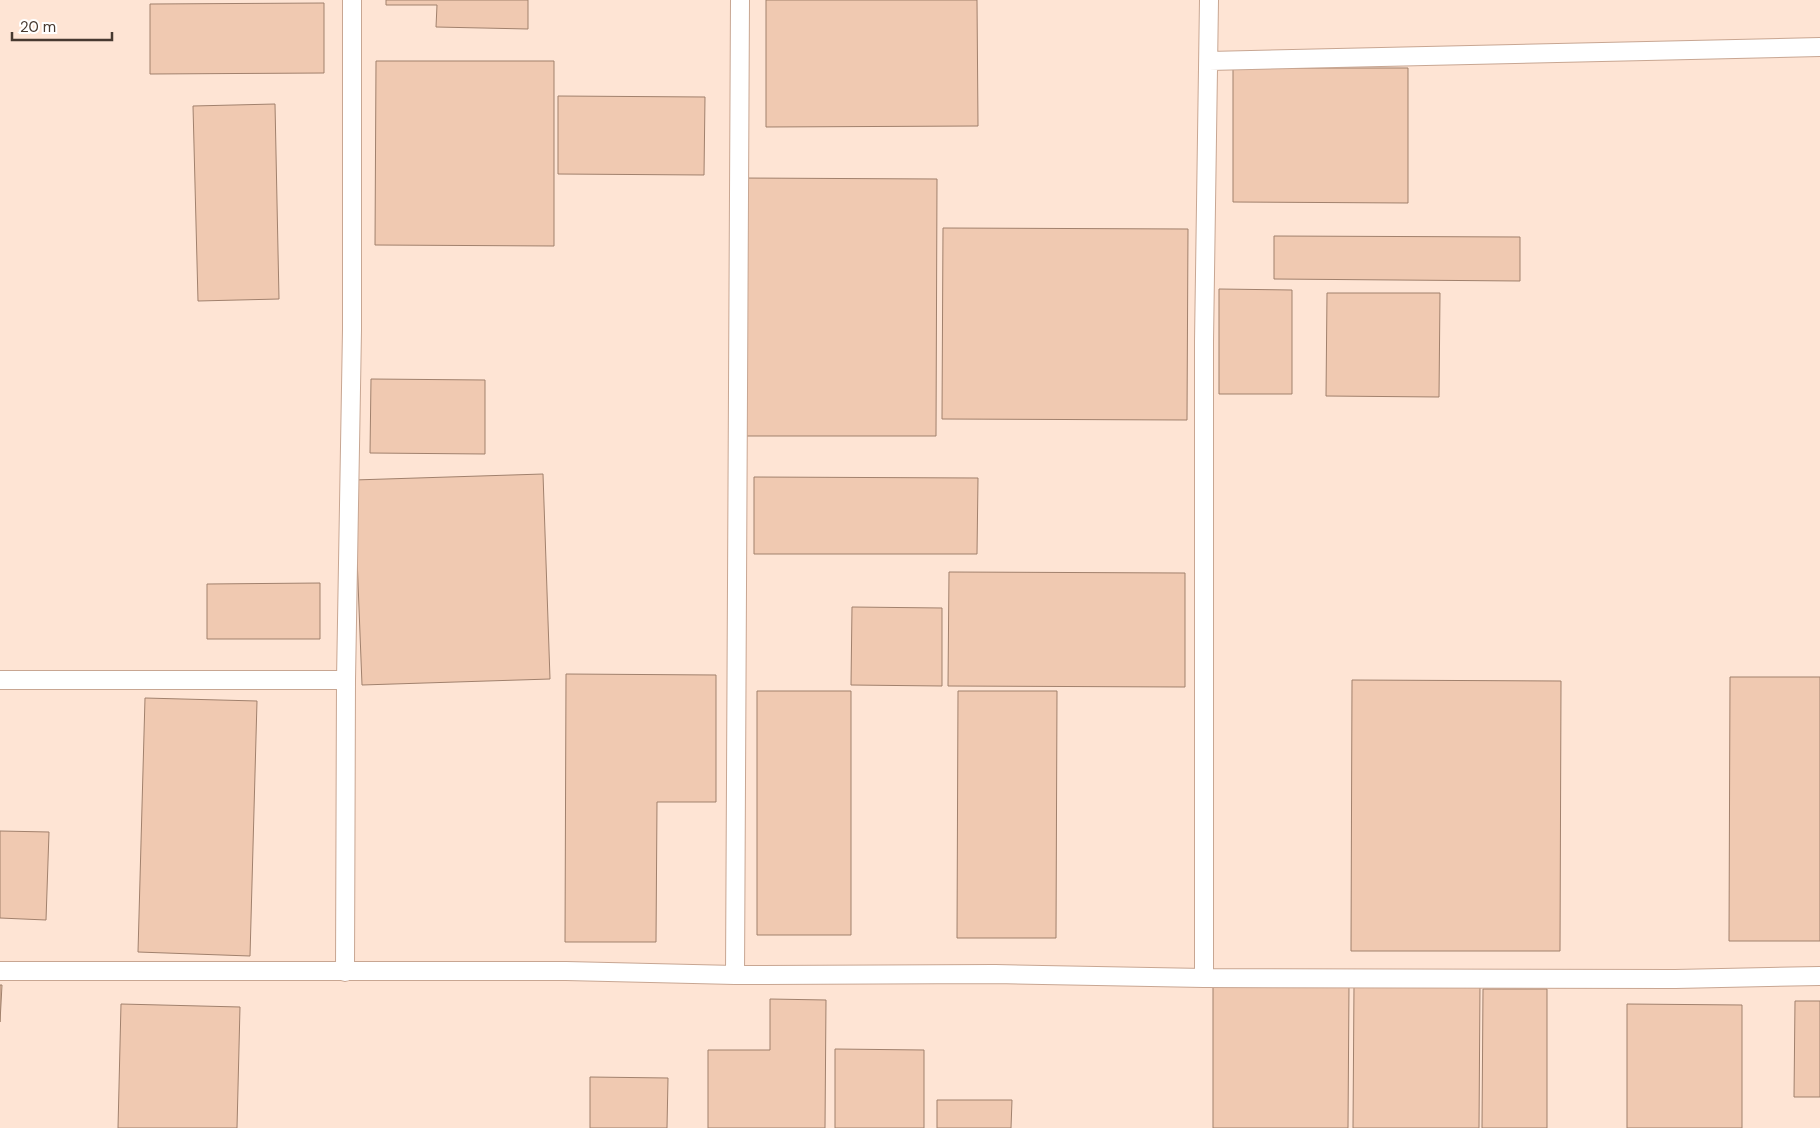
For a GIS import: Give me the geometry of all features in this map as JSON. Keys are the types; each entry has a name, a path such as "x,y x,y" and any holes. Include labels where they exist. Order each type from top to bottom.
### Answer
{"lane":[{"path":"345,972 346,680 352,330 352,0"},
{"path":"735,976 740,0"},
{"path":"1204,978 1204,352 1209,0"},
{"path":"1209,61 1820,47"},
{"path":"0,680 346,680"},
{"path":"0,971 566,971 735,976 995,974 1204,978 1675,979 1820,976"}],"shaded area":[{"path":"0,0 1820,0 1820,1128 0,1128"}],"building":[{"path":"386,0 528,0 528,29 436,27 437,5 386,5"},
{"path":"766,0 977,0 978,126 766,127"},
{"path":"324,3 324,73 150,74 150,4"},
{"path":"376,61 554,61 554,246 375,245"},
{"path":"1233,68 1408,68 1408,203 1233,202"},
{"path":"558,96 705,97 704,175 558,174"},
{"path":"275,104 279,299 198,301 193,106"},
{"path":"740,178 937,179 936,436 739,436"},
{"path":"943,228 1188,229 1187,420 942,419"},
{"path":"1274,236 1520,237 1520,281 1274,279"},
{"path":"1219,289 1292,290 1292,394 1219,394"},
{"path":"1327,293 1440,293 1439,397 1326,396"},
{"path":"371,379 485,380 485,454 370,453"},
{"path":"543,474 550,679 362,685 354,480"},
{"path":"754,477 978,478 977,554 754,554"},
{"path":"949,572 1185,573 1185,687 948,686"},
{"path":"320,583 320,639 207,639 207,584"},
{"path":"852,607 942,608 942,686 851,685"},
{"path":"566,674 716,675 716,802 657,802 656,942 565,942"},
{"path":"1730,677 1820,677 1820,941 1729,941"},
{"path":"1352,680 1561,681 1560,951 1351,951"},
{"path":"757,691 851,691 851,935 757,935"},
{"path":"958,691 1057,691 1056,938 957,938"},
{"path":"145,698 257,701 250,956 138,952"},
{"path":"0,831 49,832 46,920 0,918"},
{"path":"0,985 2,985 0,1022"},
{"path":"1213,985 1349,985 1348,1128 1213,1128"},
{"path":"1354,985 1480,985 1479,1128 1353,1128"},
{"path":"1483,989 1547,989 1547,1128 1482,1128"},
{"path":"770,999 826,1000 825,1128 708,1128 708,1050 770,1050"},
{"path":"1795,1001 1820,1001 1820,1097 1794,1097"},
{"path":"121,1004 240,1007 237,1128 118,1128"},
{"path":"1627,1004 1742,1005 1742,1128 1627,1128"},
{"path":"835,1049 924,1050 924,1128 835,1128"},
{"path":"590,1077 668,1078 667,1128 590,1128"},
{"path":"937,1100 1012,1100 1011,1128 937,1128"}]}
